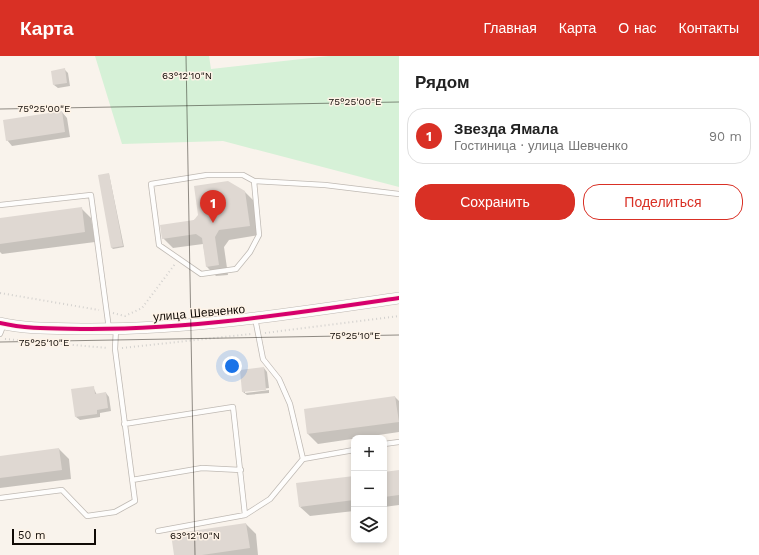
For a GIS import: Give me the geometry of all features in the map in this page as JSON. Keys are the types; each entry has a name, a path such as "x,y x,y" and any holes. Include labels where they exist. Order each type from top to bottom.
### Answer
{"street":[{"name":"улица Шевченко","path":"2,327 113,329 201,324 399,298"}],"lane":[{"path":"254,181 259,235 250,252 236,269 201,274 159,245 151,184 207,175 243,175 254,181 325,185 399,194"},
{"path":"0,205 91,195 107,311 113,329 135,501 115,512 87,516 62,490 0,498"},
{"path":"255,318 263,359 279,379 290,404 303,459"},
{"path":"124,424 233,406 245,515"},
{"path":"387,444 399,442"},
{"path":"158,531 245,515 270,499 303,459 351,451"},
{"path":"132,480 202,468 241,470"}],"path":[{"path":"0,293 107,311 125,316 142,308 178,258"},
{"path":"0,338 115,349 257,334 399,316"}],"green space":[{"path":"95,56 209,56 211,69 329,56 399,56 399,187 223,141 122,144"}],"building":[{"path":"65,68 67,83 53,85 51,71"},
{"path":"62,111 65,132 6,141 3,120"},
{"path":"109,173 123,246 111,248 98,175"},
{"path":"228,181 245,191 250,226 219,230 215,237 219,265 206,267 202,238 196,234 162,239 160,225 194,220 198,215 194,186"},
{"path":"82,207 85,232 0,244 0,218"},
{"path":"264,367 266,390 242,392 240,370"},
{"path":"94,386 95,394 106,392 108,408 97,410 97,414 75,417 71,389"},
{"path":"395,396 399,422 307,434 304,409"},
{"path":"59,448 62,470 0,478 0,456"},
{"path":"399,470 399,495 387,497 387,472"},
{"path":"351,476 351,500 299,507 296,483"},
{"path":"246,523 250,548 202,555 174,555 171,534"}],"cycle path":[{"path":"0,323 23,327 56,329 168,326 245,319 399,298"}],"place":[{"name":"Звезда Ямала","path":"213,223"}]}
